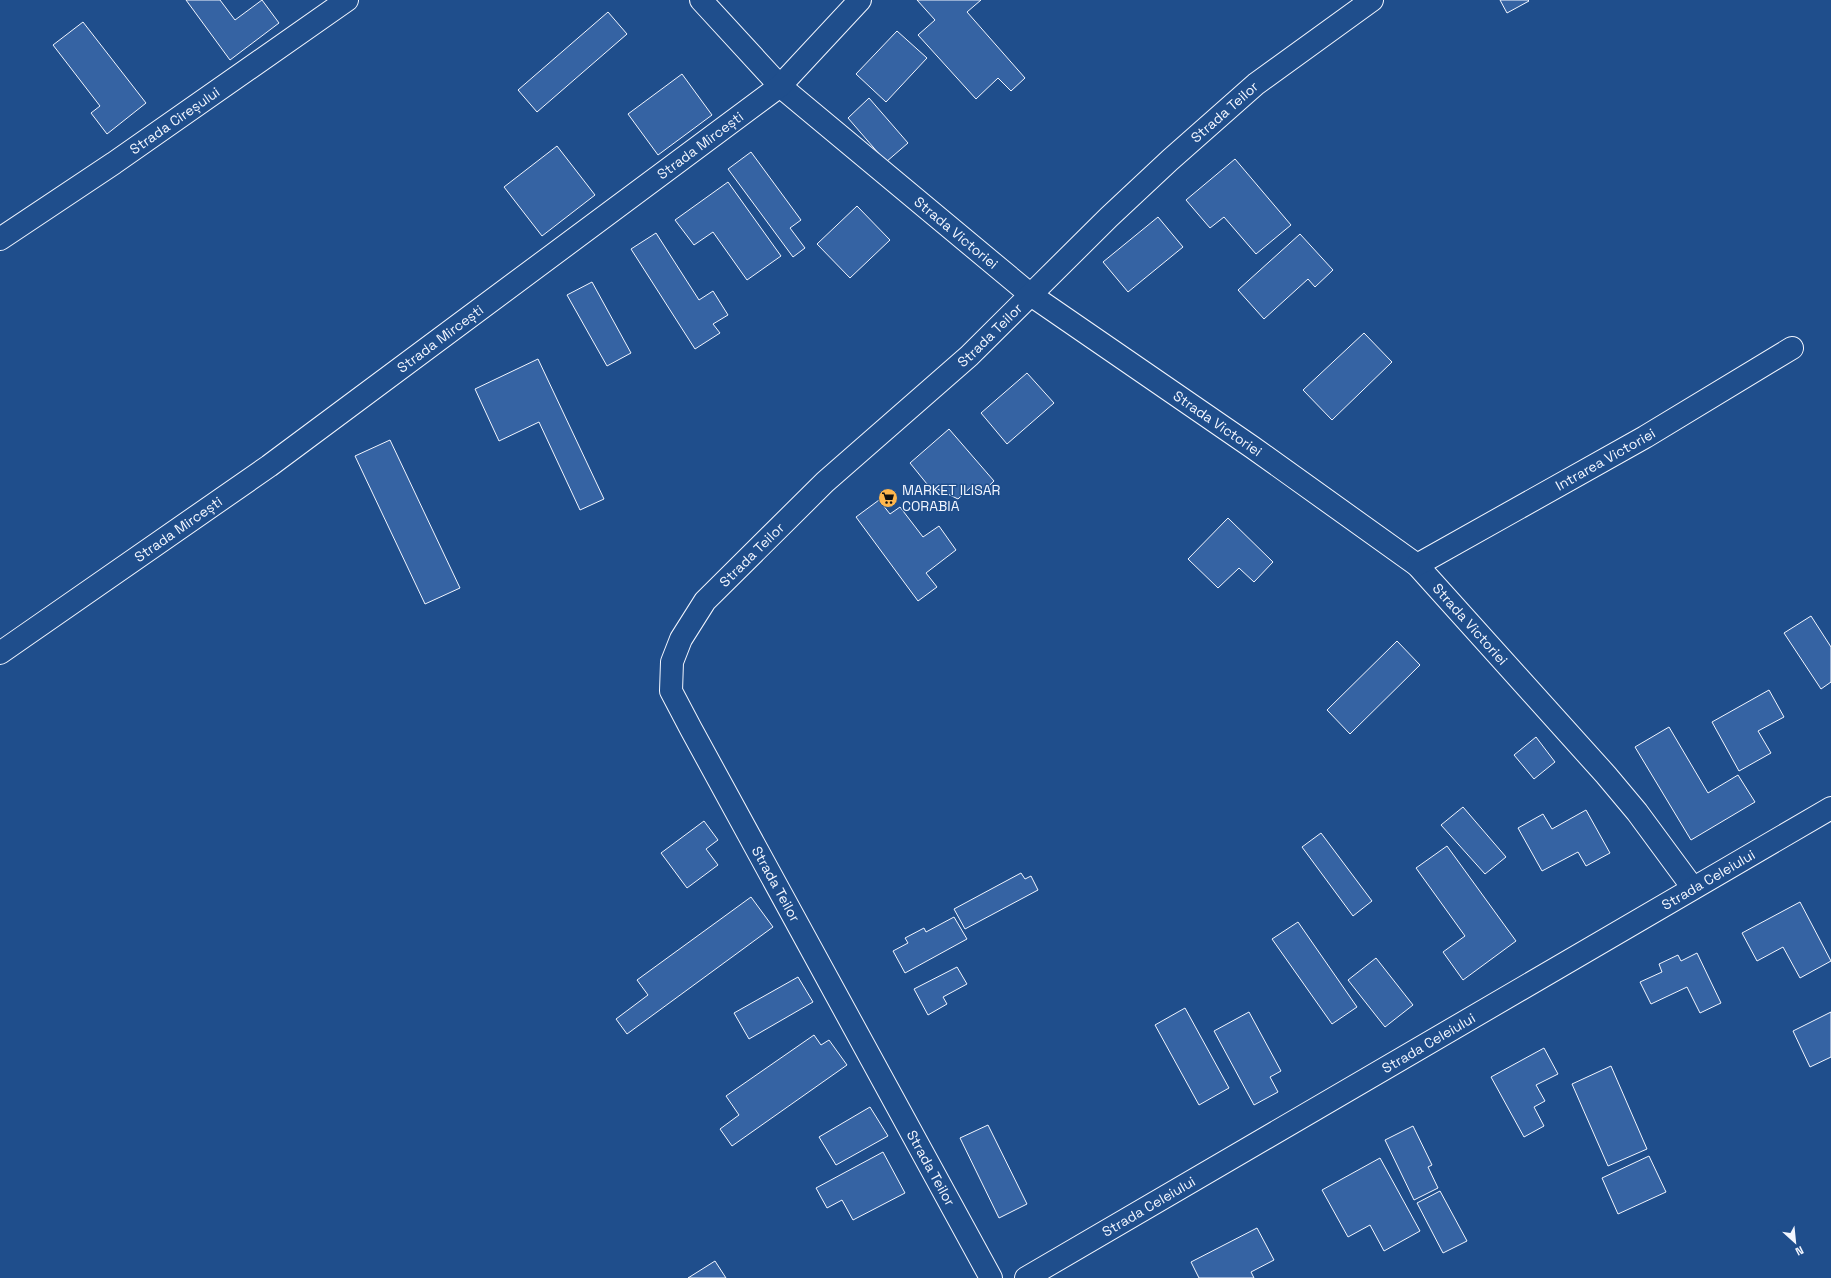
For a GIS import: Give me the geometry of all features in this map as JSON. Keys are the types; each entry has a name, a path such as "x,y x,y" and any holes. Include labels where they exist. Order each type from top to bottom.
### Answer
{"street":[{"name":"Strada Cireșului","path":"0,240 114,163 347,0"},
{"name":"Strada Victoriei","path":"701,0 780,86 1031,295 1252,447 1417,565 1606,775 1693,888"},
{"name":"Strada Mircești","path":"0,653 269,466 780,86 860,0"},
{"name":"Strada Teilor","path":"991,1278 671,691 672,662 680,639 705,601 825,482 969,356 1120,206 1256,84 1372,0"},
{"name":"Intrarea Victoriei","path":"1417,565 1645,437 1792,348"},
{"name":"Strada Celeiului","path":"1026,1278 1831,808"}],"building":[{"path":"186,0 220,0 235,20 262,0 279,23 230,60"},
{"path":"917,0 981,0 967,12 1025,78 1011,91 998,78 976,99 918,35 935,20"},
{"path":"1500,0 1528,0 1529,1 1507,13"},
{"path":"608,12 627,34 537,112 518,90"},
{"path":"83,22 146,103 107,134 91,113 100,106 53,45"},
{"path":"897,31 927,58 886,102 856,74"},
{"path":"682,74 712,115 658,155 628,114"},
{"path":"869,98 908,143 886,162 848,118"},
{"path":"557,146 595,195 542,236 504,187"},
{"path":"751,152 801,220 790,228 805,248 793,257 728,169"},
{"path":"1235,159 1291,225 1256,254 1224,217 1210,228 1186,200"},
{"path":"728,182 781,256 747,280 713,232 694,245 675,220"},
{"path":"857,206 890,240 850,278 817,244"},
{"path":"1158,217 1183,247 1128,292 1103,262"},
{"path":"656,233 699,300 713,291 728,315 713,324 720,333 695,349 631,249"},
{"path":"1300,234 1333,270 1315,287 1308,279 1264,319 1238,290"},
{"path":"592,282 631,353 607,366 567,295"},
{"path":"1364,333 1392,362 1332,420 1303,390"},
{"path":"538,359 604,499 580,510 539,422 499,441 475,389"},
{"path":"1027,373 1054,403 1007,444 981,413"},
{"path":"949,429 994,481 979,495 972,486 958,499 927,484 910,463"},
{"path":"390,440 460,588 425,604 355,456"},
{"path":"879,500 890,514 900,507 923,537 939,526 956,550 926,573 937,587 918,601 856,517"},
{"path":"1228,518 1273,562 1254,582 1239,568 1218,588 1188,559"},
{"path":"1811,616 1831,647 1831,682 1821,689 1784,633"},
{"path":"1397,641 1420,665 1350,734 1327,710"},
{"path":"1769,690 1784,717 1758,731 1771,753 1739,771 1712,722"},
{"path":"1669,727 1708,793 1738,775 1755,802 1691,840 1635,747"},
{"path":"1536,737 1555,762 1534,779 1514,755"},
{"path":"1463,807 1506,857 1485,874 1441,825"},
{"path":"1586,810 1610,853 1586,866 1578,852 1542,871 1518,828 1543,814 1552,829"},
{"path":"704,821 718,840 706,849 718,865 687,888 661,853"},
{"path":"1321,833 1372,901 1353,916 1302,847"},
{"path":"1447,846 1516,941 1463,980 1443,952 1465,936 1416,868"},
{"path":"1021,873 1025,879 1031,876 1038,890 965,929 954,909"},
{"path":"751,897 773,927 627,1034 616,1019 648,995 637,980"},
{"path":"1800,902 1831,961 1800,978 1783,947 1757,961 1742,933"},
{"path":"954,917 967,939 905,973 893,951 908,943 905,938 924,928 926,932"},
{"path":"1298,922 1357,1007 1332,1024 1272,939"},
{"path":"1697,953 1721,1003 1700,1013 1687,987 1651,1004 1640,982 1662,972 1659,964 1678,955 1681,961"},
{"path":"1376,958 1413,1005 1385,1027 1348,980"},
{"path":"957,967 967,984 943,997 947,1004 928,1015 914,989"},
{"path":"798,977 813,1002 749,1039 734,1013"},
{"path":"1185,1008 1229,1088 1199,1105 1155,1025"},
{"path":"1249,1012 1281,1071 1270,1077 1278,1092 1254,1105 1214,1031"},
{"path":"1831,1012 1831,1057 1810,1067 1793,1031"},
{"path":"814,1035 821,1045 829,1040 847,1065 732,1146 720,1129 739,1115 726,1096"},
{"path":"1544,1048 1558,1074 1536,1085 1545,1101 1534,1107 1544,1126 1524,1137 1491,1077"},
{"path":"1611,1066 1647,1149 1608,1166 1572,1084"},
{"path":"870,1107 888,1136 836,1165 819,1137"},
{"path":"988,1125 1027,1204 999,1218 960,1138"},
{"path":"1413,1126 1432,1165 1428,1167 1438,1188 1414,1200 1385,1140"},
{"path":"883,1152 905,1193 853,1220 842,1200 827,1208 816,1188"},
{"path":"1649,1156 1666,1192 1618,1214 1602,1178"},
{"path":"1380,1158 1420,1231 1384,1251 1370,1225 1348,1237 1322,1190"},
{"path":"1440,1191 1467,1241 1443,1253 1417,1203"},
{"path":"1257,1228 1274,1260 1251,1272 1254,1278 1199,1278 1191,1262"},
{"path":"715,1261 726,1278 688,1278"}],"place":[{"name":"MARKET ILISAR CORABIA","path":"888,498"}]}
